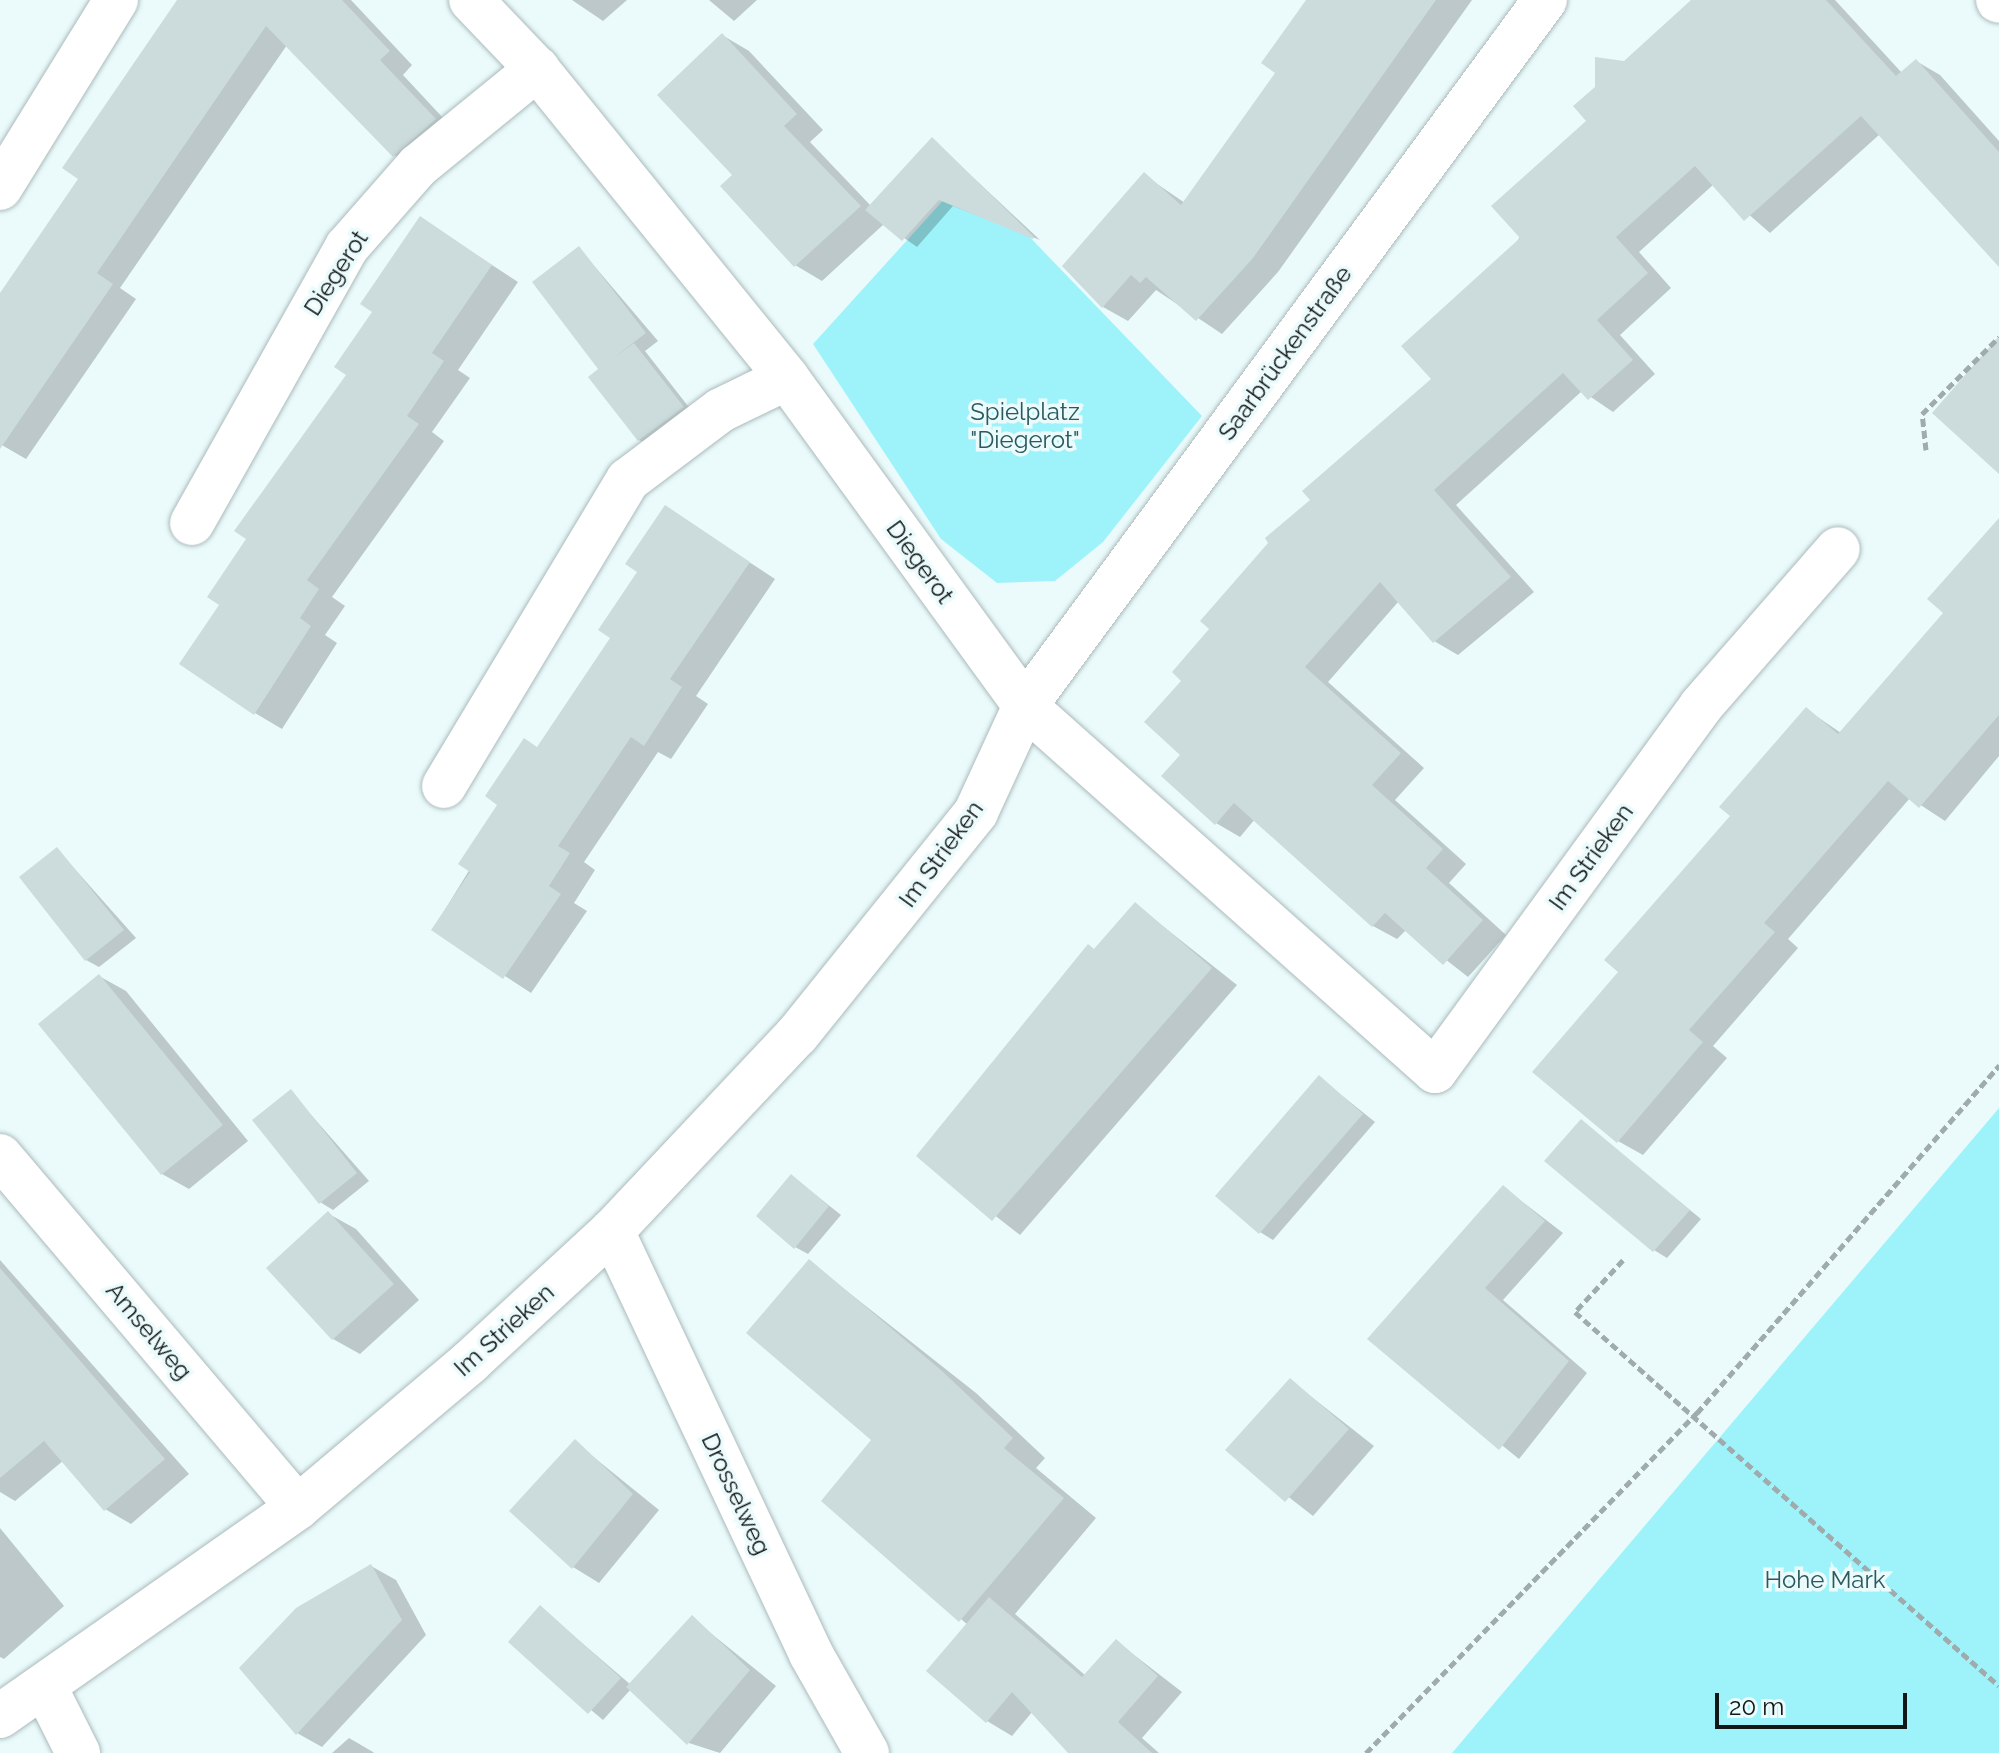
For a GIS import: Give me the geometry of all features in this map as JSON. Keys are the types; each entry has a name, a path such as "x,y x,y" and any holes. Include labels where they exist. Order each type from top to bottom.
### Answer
{"street":[{"path":"0,188 116,0"},
{"name":"Diegerot","path":"471,0 537,69 787,378 1025,706"},
{"name":"Saarbrückenstraße","path":"1025,706 1545,0"},
{"name":"Diegerot","path":"192,523 347,247 418,166 537,69"},
{"path":"444,786 628,480 721,410 787,378"},
{"name":"Im Strieken","path":"0,1716 298,1507 612,1231 889,924 976,812 1025,706 1435,1071 1701,706 1838,549"},
{"name":"Amselweg","path":"0,1156 298,1507"},
{"name":"Drosselweg","path":"612,1231 811,1654 867,1753"},
{"path":"45,1687 78,1753"}],"path":[{"path":"1926,450 1922,414 1999,337"},
{"path":"1366,1753 1697,1413 1999,1065"},
{"path":"1623,1260 1575,1312 1697,1413 1999,1686"}],"green space":[{"name":"Spielplatz \"Diegerot\"","path":"968,173 1202,416 1103,542 1055,581 997,583 941,539 813,344"},
{"name":"Hohe Mark","path":"1999,1108 1999,1753 1452,1753"}],"building":[{"path":"177,0 342,0 390,51 380,60 436,119 393,157 266,26 97,273 113,284 0,449 0,293 78,179 62,168"},
{"path":"1306,0 1436,0 1253,258 1196,321 1146,277 1140,283 1131,275 1102,308 1062,266 1144,172 1181,205 1275,73 1261,63"},
{"path":"1691,0 1826,0 1896,76 1916,59 1999,152 1999,267 1861,116 1744,221 1695,166 1616,237 1648,273 1597,320 1633,360 1588,400 1563,373 1434,490 1511,577 1433,643 1380,582 1305,667 1401,753 1372,785 1443,849 1426,868 1483,920 1443,965 1385,913 1372,927 1234,803 1215,825 1161,776 1180,755 1144,722 1181,681 1172,672 1209,629 1200,621 1268,543 1265,538 1310,500 1302,491 1431,379 1401,346 1520,238 1491,206 1586,121 1573,106 1595,87 1595,57 1624,61"},
{"path":"722,33 797,114 784,126 861,206 794,267 720,186 732,175 657,95"},
{"path":"932,137 1033,239 939,200 902,241 865,210"},
{"path":"420,216 492,265 432,353 444,361 407,416 419,424 307,580 319,589 300,618 311,626 254,715 179,664 219,605 207,597 246,539 234,531 346,375 334,367 372,312 360,304"},
{"path":"579,246 646,333 612,359 634,343 684,407 638,441 588,377 598,369 532,282"},
{"path":"1999,336 1999,474 1932,413"},
{"path":"665,505 750,562 670,679 682,687 644,746 631,737 558,846 570,853 549,886 561,894 503,979 431,930 470,872 458,864 497,805 485,796 524,738 537,747 610,638 598,630 637,572 625,564"},
{"path":"1999,518 1999,715 1919,808 1888,781 1764,923 1775,932 1689,1030 1703,1042 1617,1143 1532,1072 1618,972 1604,960 1730,816 1719,807 1806,707 1838,734 1943,613 1927,599"},
{"path":"57,847 124,930 85,961 19,877"},
{"path":"1135,902 1212,968 992,1221 916,1156 1088,944 1094,949"},
{"path":"99,974 223,1125 161,1175 38,1024"},
{"path":"1319,1075 1363,1114 1259,1234 1215,1196"},
{"path":"291,1089 357,1173 319,1204 252,1120"},
{"path":"1581,1119 1690,1210 1653,1252 1544,1161"},
{"path":"791,1174 829,1206 794,1249 756,1216"},
{"path":"1503,1185 1545,1221 1485,1288 1569,1361 1499,1450 1367,1339"},
{"path":"328,1211 394,1284 332,1340 266,1268"},
{"path":"809,1259 942,1371 1013,1438 1004,1448 1064,1498 959,1622 821,1501 871,1440 746,1333"},
{"path":"0,1268 165,1459 104,1511 44,1441 0,1478"},
{"path":"1290,1378 1349,1429 1285,1502 1225,1450"},
{"path":"575,1439 633,1494 572,1569 509,1511"},
{"path":"371,1564 402,1620 296,1735 239,1668 296,1608"},
{"path":"989,1597 1082,1677 1116,1639 1158,1676 1118,1722 1152,1753 1068,1753 1012,1692 986,1723 926,1671"},
{"path":"540,1605 621,1678 588,1714 508,1642"},
{"path":"692,1615 750,1670 687,1745 626,1687"}]}
